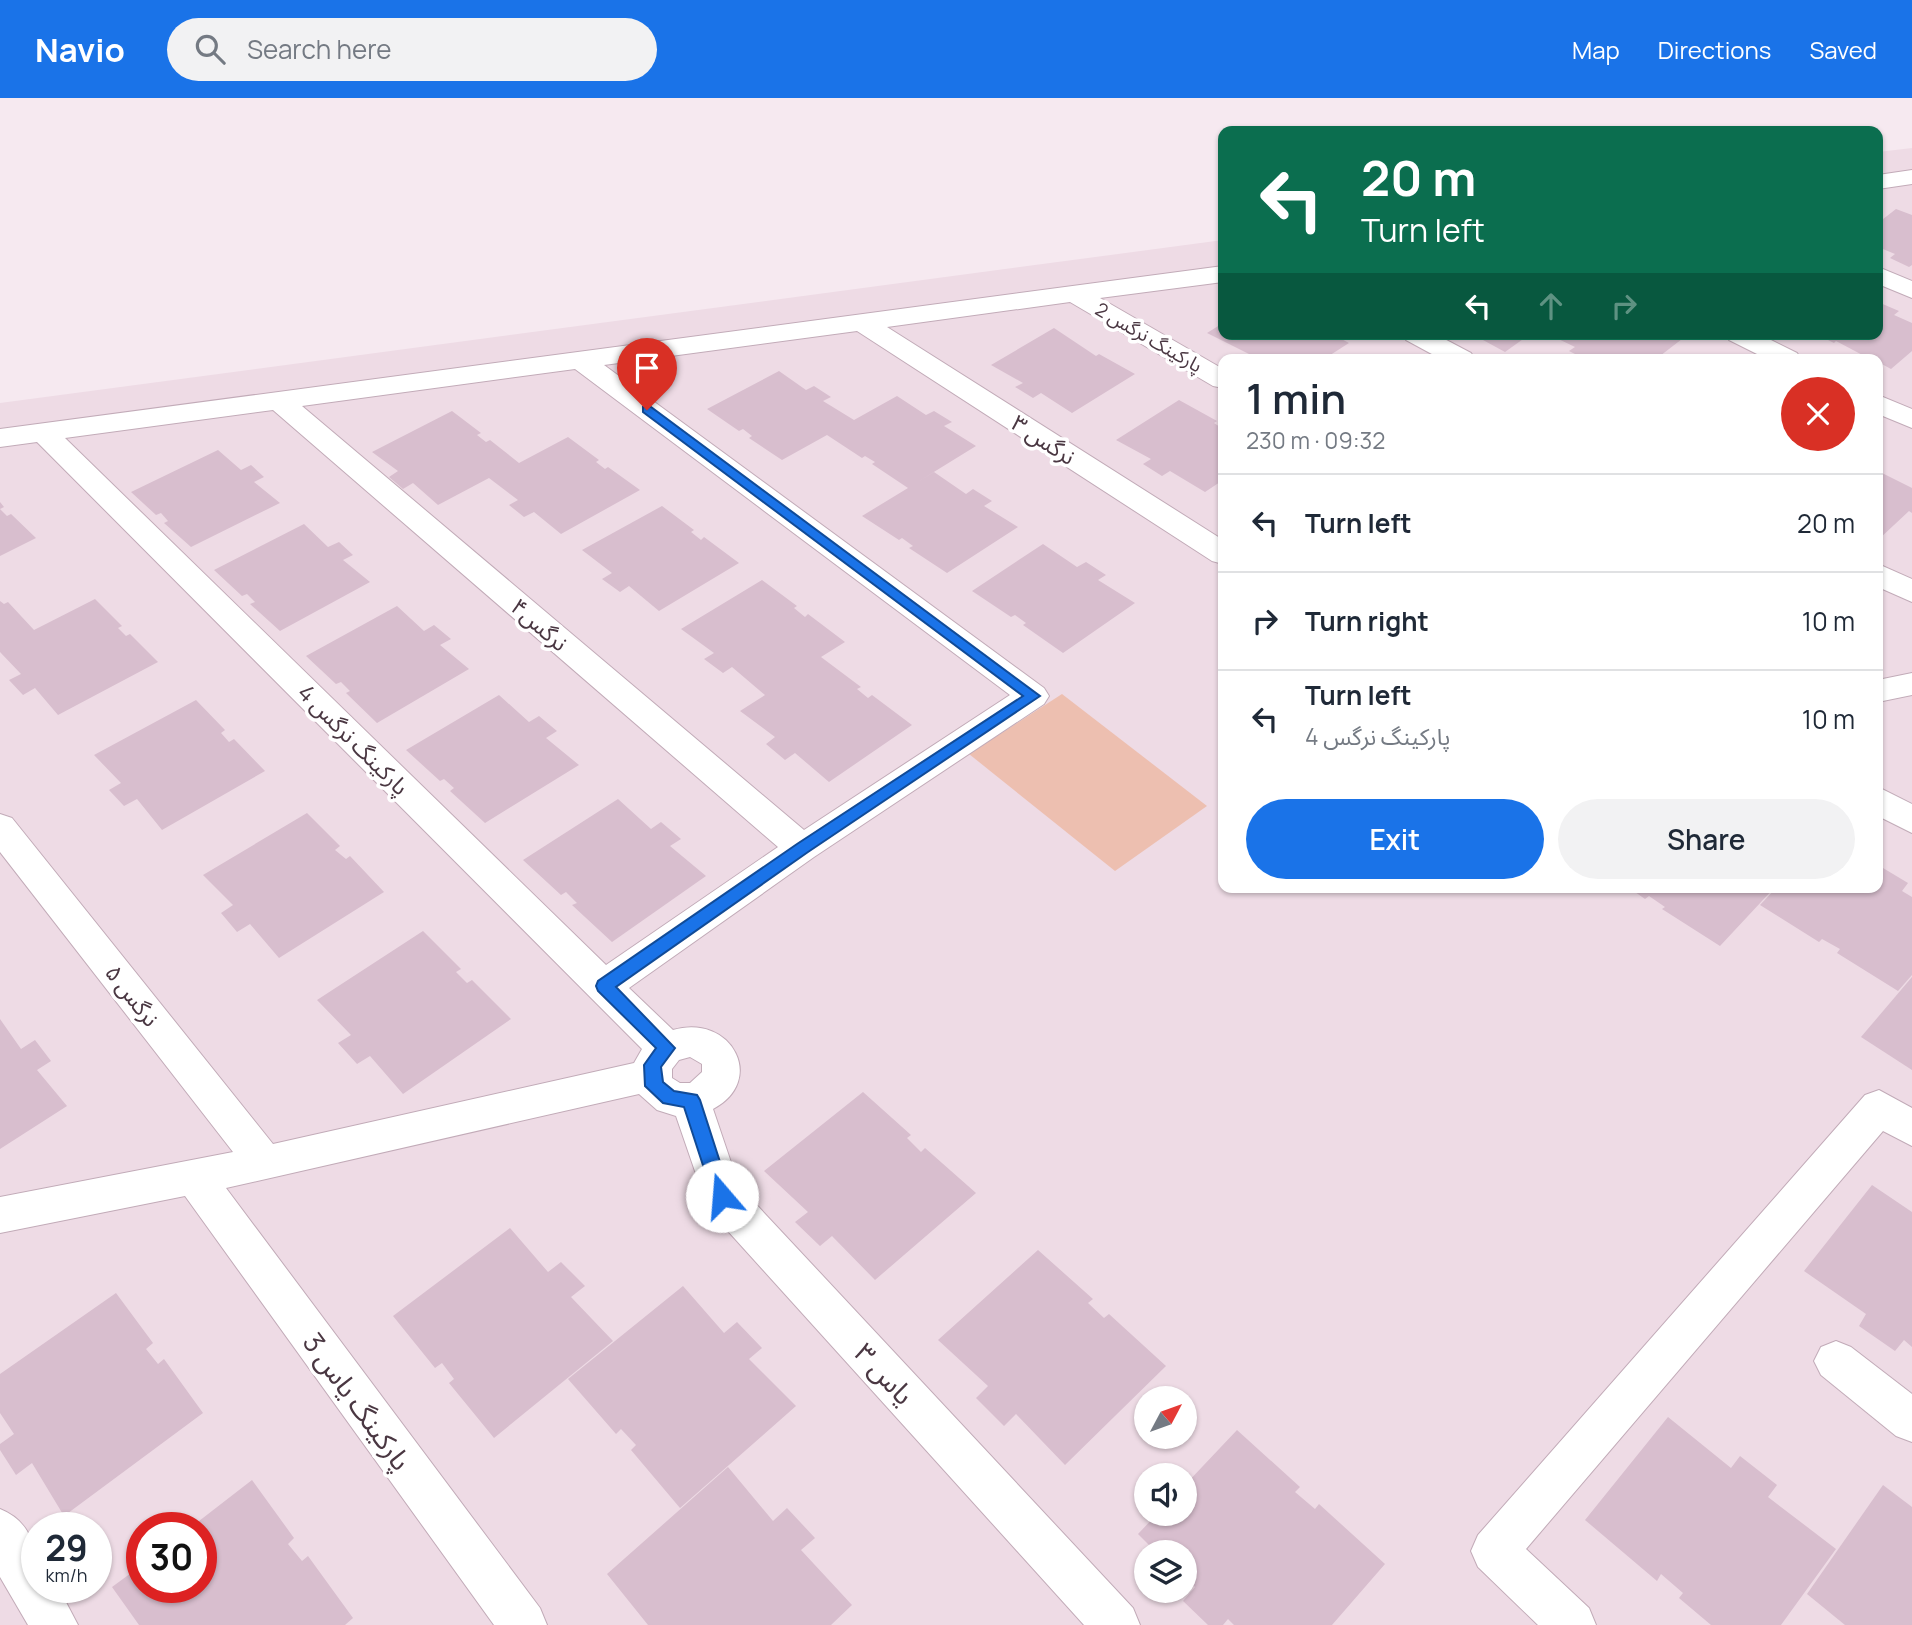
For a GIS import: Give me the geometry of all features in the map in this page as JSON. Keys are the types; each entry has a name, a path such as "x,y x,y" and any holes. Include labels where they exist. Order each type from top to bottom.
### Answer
{"street":[{"path":"1883,181 1912,177"},
{"path":"0,438 42,430 583,362 1218,275"},
{"path":"1883,277 1912,290"},
{"name":"پارکینگ نرگس 2","path":"1074,294 1218,377"},
{"name":"نرگس ۳","path":"864,324 1218,551"},
{"path":"1426,340 1453,354"},
{"path":"1750,340 1778,354"},
{"path":"583,362 1033,696 802,848 604,986"},
{"name":"نرگس۴","path":"277,399 802,848"},
{"path":"1883,405 1912,419"},
{"name":"پارکینگ نرگس 4","path":"42,430 604,986 659,1062"},
{"path":"1883,577 1912,592"},
{"path":"1883,690 1912,684"},
{"path":"1883,803 1912,820"},
{"name":"نرگس ۵","path":"0,827 265,1163"},
{"path":"0,1216 265,1163 659,1062 690,1041 712,1048 719,1055 722,1064 718,1083 711,1091 691,1100 670,1098 660,1093 659,1062"},
{"name":"یاس ۳","path":"691,1100 722,1196 1116,1625"},
{"path":"1572,1625 1494,1551 1879,1107 1912,1129"},
{"name":"پارکینگ یاس 3","path":"194,1177 523,1625"},
{"path":"1836,1361 1912,1421"},
{"path":"0,1532 54,1625"}],"shaded area":[{"path":"1912,148 1912,1625 0,1625 0,403 1218,241 1218,340 1883,340 1883,151"},
{"path":"1062,694 1207,806 1115,871 969,754"}],"building":[{"path":"1896,209 1912,215 1912,265 1909,267 1890,258 1895,254 1883,249 1883,219"},
{"path":"1883,304 1899,311 1894,315 1912,323 1912,351 1891,369 1883,365 1883,354 1861,354 1836,341 1834,343 1828,340 1883,340"},
{"path":"1218,326 1218,338 1207,333"},
{"path":"1054,328 1096,356 1099,354 1135,374 1072,413 1041,393 1033,398 1015,387 1023,383 991,365"},
{"path":"1221,340 1343,340 1349,343 1332,354 1249,354"},
{"path":"1483,340 1522,340 1505,352"},
{"path":"1560,340 1681,340 1662,354 1575,354 1569,351 1575,347"},
{"path":"779,371 806,390 814,386 831,397 823,401 854,420 897,396 926,415 934,411 952,422 944,426 976,446 916,483 934,472 966,494 973,489 992,501 984,506 1018,527 947,573 909,548 913,546 902,538 899,540 862,516 908,488 872,464 875,462 865,456 862,458 827,435 782,460 749,438 752,436 743,429 739,431 707,409"},
{"path":"1179,400 1217,421 1214,423 1218,426 1218,483 1205,492 1170,471 1162,476 1143,464 1151,459 1116,440"},
{"path":"452,411 481,433 477,435 486,442 490,440 519,463 568,437 599,460 596,462 605,469 608,467 640,490 561,534 534,512 524,517 509,505 518,500 489,478 438,505 413,483 403,489 389,477 398,471 372,452"},
{"path":"218,450 241,470 251,465 264,477 254,482 280,503 191,547 164,523 168,521 161,513 156,515 131,492"},
{"path":"1883,474 1912,488 1912,513 1909,511 1883,535"},
{"path":"662,506 694,530 691,532 701,540 704,537 739,563 659,611 629,586 620,592 602,579 612,573 582,550"},
{"path":"0,509 7,516 11,514 36,538 0,556"},
{"path":"304,524 328,547 339,542 353,555 343,560 370,582 280,631 250,604 255,602 247,594 242,596 214,570"},
{"path":"1043,544 1077,567 1086,562 1106,575 1098,580 1135,603 1063,653 1023,625 1026,623 1015,615 1011,617 972,591"},
{"path":"762,580 797,606 794,608 805,617 808,614 845,642 821,657 861,687 857,689 868,698 872,695 912,725 829,782 795,753 785,760 766,744 775,737 740,711 765,695 732,667 723,673 704,659 714,653 681,629"},
{"path":"95,599 122,626 118,628 126,636 130,634 158,662 58,715 35,688 23,695 9,680 21,674 0,652 0,601 4,604 8,602 34,630"},
{"path":"397,606 424,631 434,625 451,639 440,645 469,669 377,723 346,693 350,691 341,682 336,684 306,656"},
{"path":"499,695 529,722 539,716 557,731 546,738 579,765 485,823 450,791 454,788 444,779 440,781 406,750"},
{"path":"196,700 225,730 221,733 229,742 234,739 265,771 162,830 137,799 124,806 109,790 121,783 94,755"},
{"path":"618,799 651,829 661,822 681,839 670,846 706,876 612,942 572,905 577,903 566,892 561,895 523,860"},
{"path":"307,813 340,846 335,850 346,859 350,856 384,892 279,958 250,924 237,932 221,913 233,905 203,875"},
{"path":"1883,868 1908,883 1902,891 1912,897 1912,975 1898,991 1837,953 1840,949 1822,939 1819,942 1760,905 1771,893 1883,893"},
{"path":"1636,893 1769,893 1720,946 1662,909 1665,907 1649,896 1645,899"},
{"path":"423,931 461,969 456,972 467,983 472,980 511,1019 403,1094 370,1056 357,1064 338,1043 351,1035 317,1000"},
{"path":"1912,977 1912,1070 1861,1037"},
{"path":"0,1019 21,1049 35,1040 51,1061 37,1070 67,1106 0,1149"},
{"path":"863,1092 911,1135 907,1138 921,1152 925,1148 976,1193 875,1280 832,1236 820,1246 795,1222 808,1212 764,1171"},
{"path":"1872,1185 1912,1212 1912,1347 1904,1340 1895,1351 1859,1326 1866,1314 1804,1271"},
{"path":"510,1228 548,1272 561,1262 585,1286 571,1297 613,1341 494,1438 449,1383 454,1379 442,1363 435,1368 393,1316"},
{"path":"1038,1250 1093,1299 1088,1303 1104,1318 1109,1314 1166,1366 1146,1386 1134,1386 1134,1397 1065,1465 1016,1414 1004,1426 976,1398 988,1386 938,1340"},
{"path":"683,1286 724,1333 737,1322 762,1348 749,1359 796,1406 680,1508 631,1450 636,1445 621,1429 616,1434 568,1379"},
{"path":"116,1293 153,1343 146,1349 158,1364 164,1359 203,1413 69,1512 62,1512 32,1463 16,1475 0,1450 0,1444 14,1434 0,1413 0,1374"},
{"path":"1668,1417 1731,1468 1740,1456 1777,1485 1768,1497 1836,1549 1781,1625 1711,1625 1679,1598 1683,1593 1661,1574 1657,1581 1585,1520"},
{"path":"1237,1430 1300,1487 1295,1492 1315,1509 1319,1504 1385,1564 1332,1625 1234,1625 1228,1619 1223,1625 1208,1625 1185,1603 1197,1603 1197,1540 1144,1540 1138,1534 1146,1526 1197,1526 1197,1472"},
{"path":"728,1467 773,1521 787,1508 815,1538 801,1550 852,1605 831,1625 648,1625 607,1574"},
{"path":"252,1480 294,1538 288,1544 302,1561 308,1556 353,1618 345,1625 139,1625 112,1587 126,1577 126,1603 217,1603 217,1512 211,1512"},
{"path":"1883,1485 1912,1507 1912,1625 1845,1625 1807,1594"}],"route":[{"path":"647,410 1033,696 802,848 604,986 666,1048 652,1065 654,1086 670,1098 691,1100 722,1196"}]}
